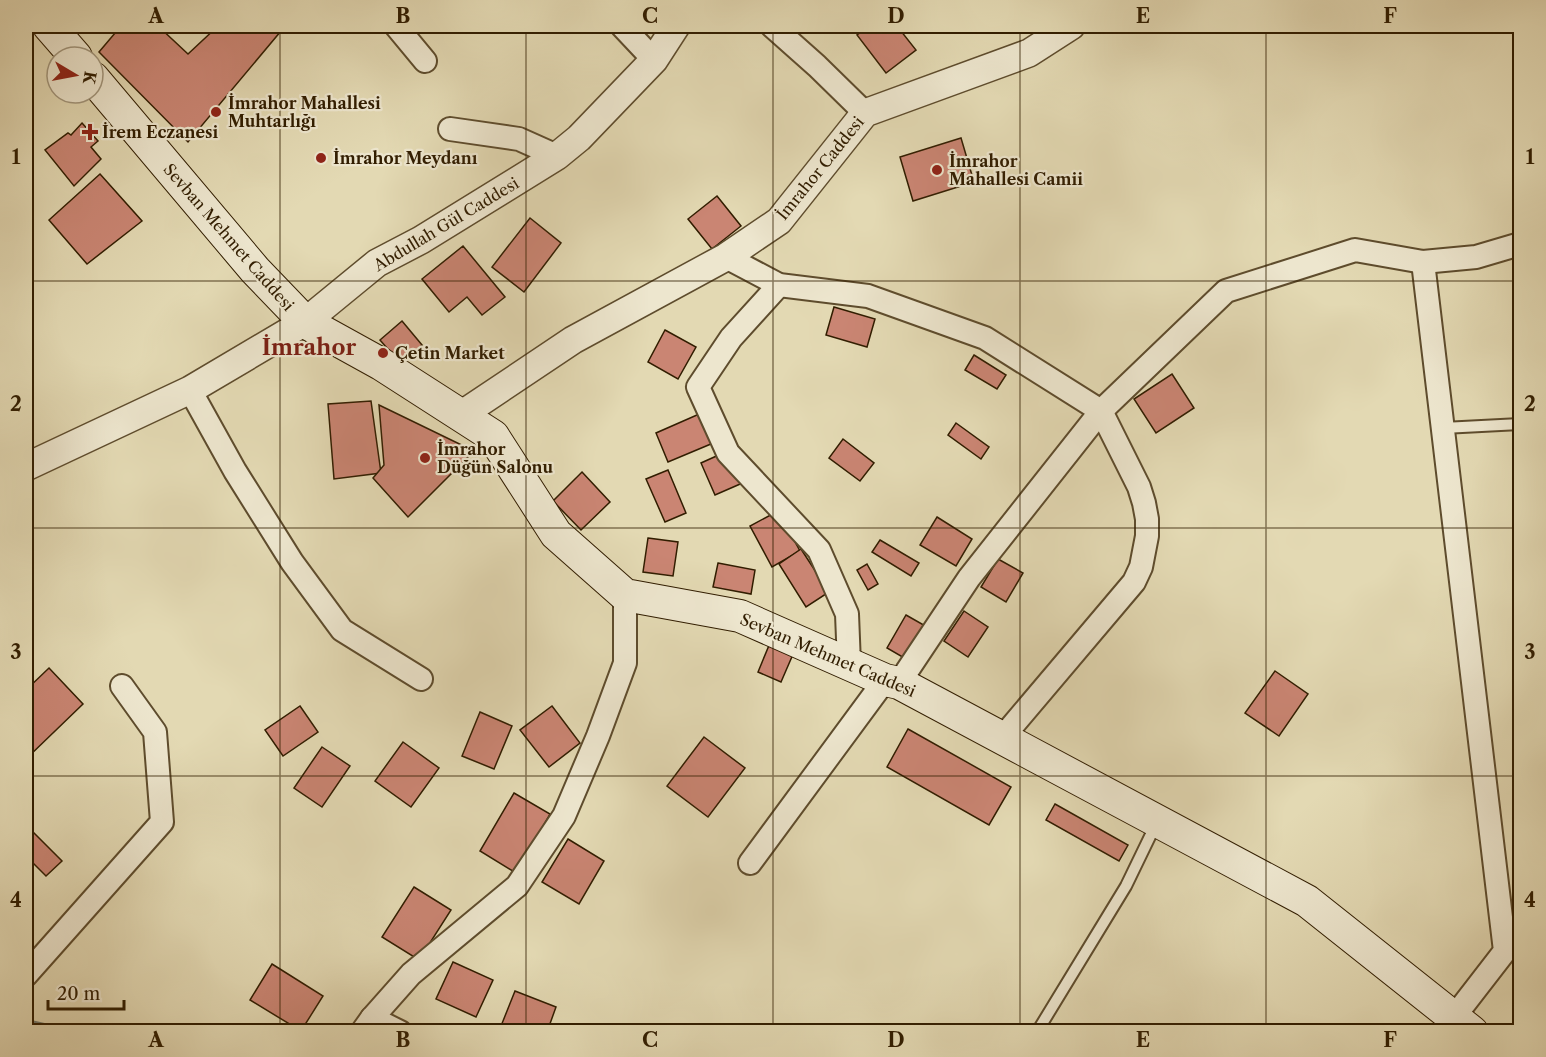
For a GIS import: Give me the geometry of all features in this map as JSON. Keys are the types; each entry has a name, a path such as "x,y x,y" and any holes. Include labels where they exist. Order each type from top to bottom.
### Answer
{"main road":[{"path":"50,26 66,45"},
{"name":"Sevban Mehmet Caddesi","path":"105,92 255,270 305,322 381,364 494,436 556,534 625,596 740,616 892,682 1002,738 1307,901 1463,1024"}],"street":[{"path":"396,26 425,61"},
{"path":"622,26 654,60"},
{"name":"Abdullah Gül Caddesi","path":"26,467 190,390 305,322 377,263 421,240 557,156 579,138 654,60 676,26"},
{"path":"772,26 865,113"},
{"name":"İmrahor Caddesi","path":"461,415 573,340 726,257 779,221 865,113 1029,53 1071,26"},
{"path":"450,129 519,139 557,156"},
{"path":"750,862 1101,411 1226,291 1356,250 1423,262 1476,257 1521,244"},
{"path":"726,257 779,285 868,296 985,338 1101,411 1139,487 1144,503 1147,536 1140,567 1134,582 1002,738"},
{"path":"1423,262 1505,951 1463,1024"},
{"path":"779,285 731,338 698,387 728,453 819,550 846,614 849,664"},
{"path":"190,390 235,471 292,562 342,630 421,679"},
{"path":"400,1032 367,1025 411,974 517,886 564,816 626,663 625,596"},
{"path":"26,975 162,822 154,732 122,686"}],"lane":[{"path":"1443,428 1521,424"},
{"path":"1037,1032 1126,886 1157,821"}],"building":[{"path":"121,26 158,26 188,54 218,26 276,26 281,31 188,142 105,58 105,45"},
{"path":"869,26 897,26 916,50 886,73 857,35"},
{"path":"82,123 98,141 91,147 101,159 74,186 45,150 68,133 71,135"},
{"name":"İmrahor Mahallesi Camii","path":"961,138 974,182 913,201 900,157"},
{"path":"100,174 142,221 87,264 49,220"},
{"path":"717,196 741,226 712,249 688,219"},
{"path":"530,218 561,243 524,292 492,267"},
{"path":"463,246 505,297 482,315 467,297 449,312 422,279"},
{"path":"834,307 875,319 867,347 826,335"},
{"path":"402,321 422,345 401,364 380,340"},
{"path":"665,330 696,347 678,379 648,362"},
{"path":"974,355 1006,375 997,389 965,370"},
{"path":"1172,374 1194,408 1156,433 1134,399"},
{"path":"371,401 381,473 334,479 328,404"},
{"name":"İmrahor Düğün Salonu","path":"379,405 474,451 408,517 373,478 384,465"},
{"path":"706,411 718,441 668,462 656,433"},
{"path":"956,423 989,447 981,459 948,435"},
{"path":"843,439 874,463 860,481 829,458"},
{"path":"732,449 747,481 715,495 701,463"},
{"path":"668,470 686,513 665,522 646,479"},
{"path":"582,472 610,502 581,530 553,501"},
{"path":"778,511 800,551 772,567 750,526"},
{"path":"937,517 972,539 956,566 920,545"},
{"path":"648,538 678,542 673,576 643,572"},
{"path":"880,540 919,563 911,576 872,552"},
{"path":"801,549 829,592 806,607 779,564"},
{"path":"998,559 1023,573 1006,602 981,587"},
{"path":"718,563 755,570 751,594 713,587"},
{"path":"867,564 878,584 868,590 857,570"},
{"path":"964,611 988,627 968,657 944,641"},
{"path":"906,615 936,632 918,666 887,648"},
{"path":"770,643 794,652 781,682 758,672"},
{"path":"49,668 83,704 26,759 26,690"},
{"path":"1275,671 1308,694 1279,736 1245,713"},
{"path":"300,706 318,732 283,756 265,730"},
{"path":"552,706 580,743 549,767 520,730"},
{"path":"480,712 512,726 494,769 462,756"},
{"path":"908,729 1011,787 989,825 887,767"},
{"path":"704,737 745,768 708,817 667,786"},
{"path":"403,742 439,768 411,807 375,781"},
{"path":"322,747 350,766 322,807 294,788"},
{"path":"514,793 550,814 516,873 480,851"},
{"path":"1055,804 1128,845 1119,861 1046,820"},
{"path":"26,825 62,861 46,876 26,856"},
{"path":"568,839 604,861 579,904 542,882"},
{"path":"414,887 451,910 419,960 382,937"},
{"path":"453,962 493,980 476,1017 436,999"},
{"path":"272,964 323,996 301,1031 250,1000"},
{"path":"515,991 556,1007 547,1032 515,1032 501,1026"}],"waterway":[{"path":"26,1023 66,1032"}],"place":[{"name":"İmrahor Mahallesi Muhtarlığı","path":"216,112"},
{"name":"İrem Eczanesi","path":"90,132"},
{"name":"İmrahor Meydanı","path":"321,158"},
{"name":"İmrahor Mahallesi Camii","path":"937,170"},
{"name":"Çetin Market","path":"383,353"},
{"name":"İmrahor Düğün Salonu","path":"425,458"}],"district":[{"name":"İmrahor","path":"309,347"}]}
